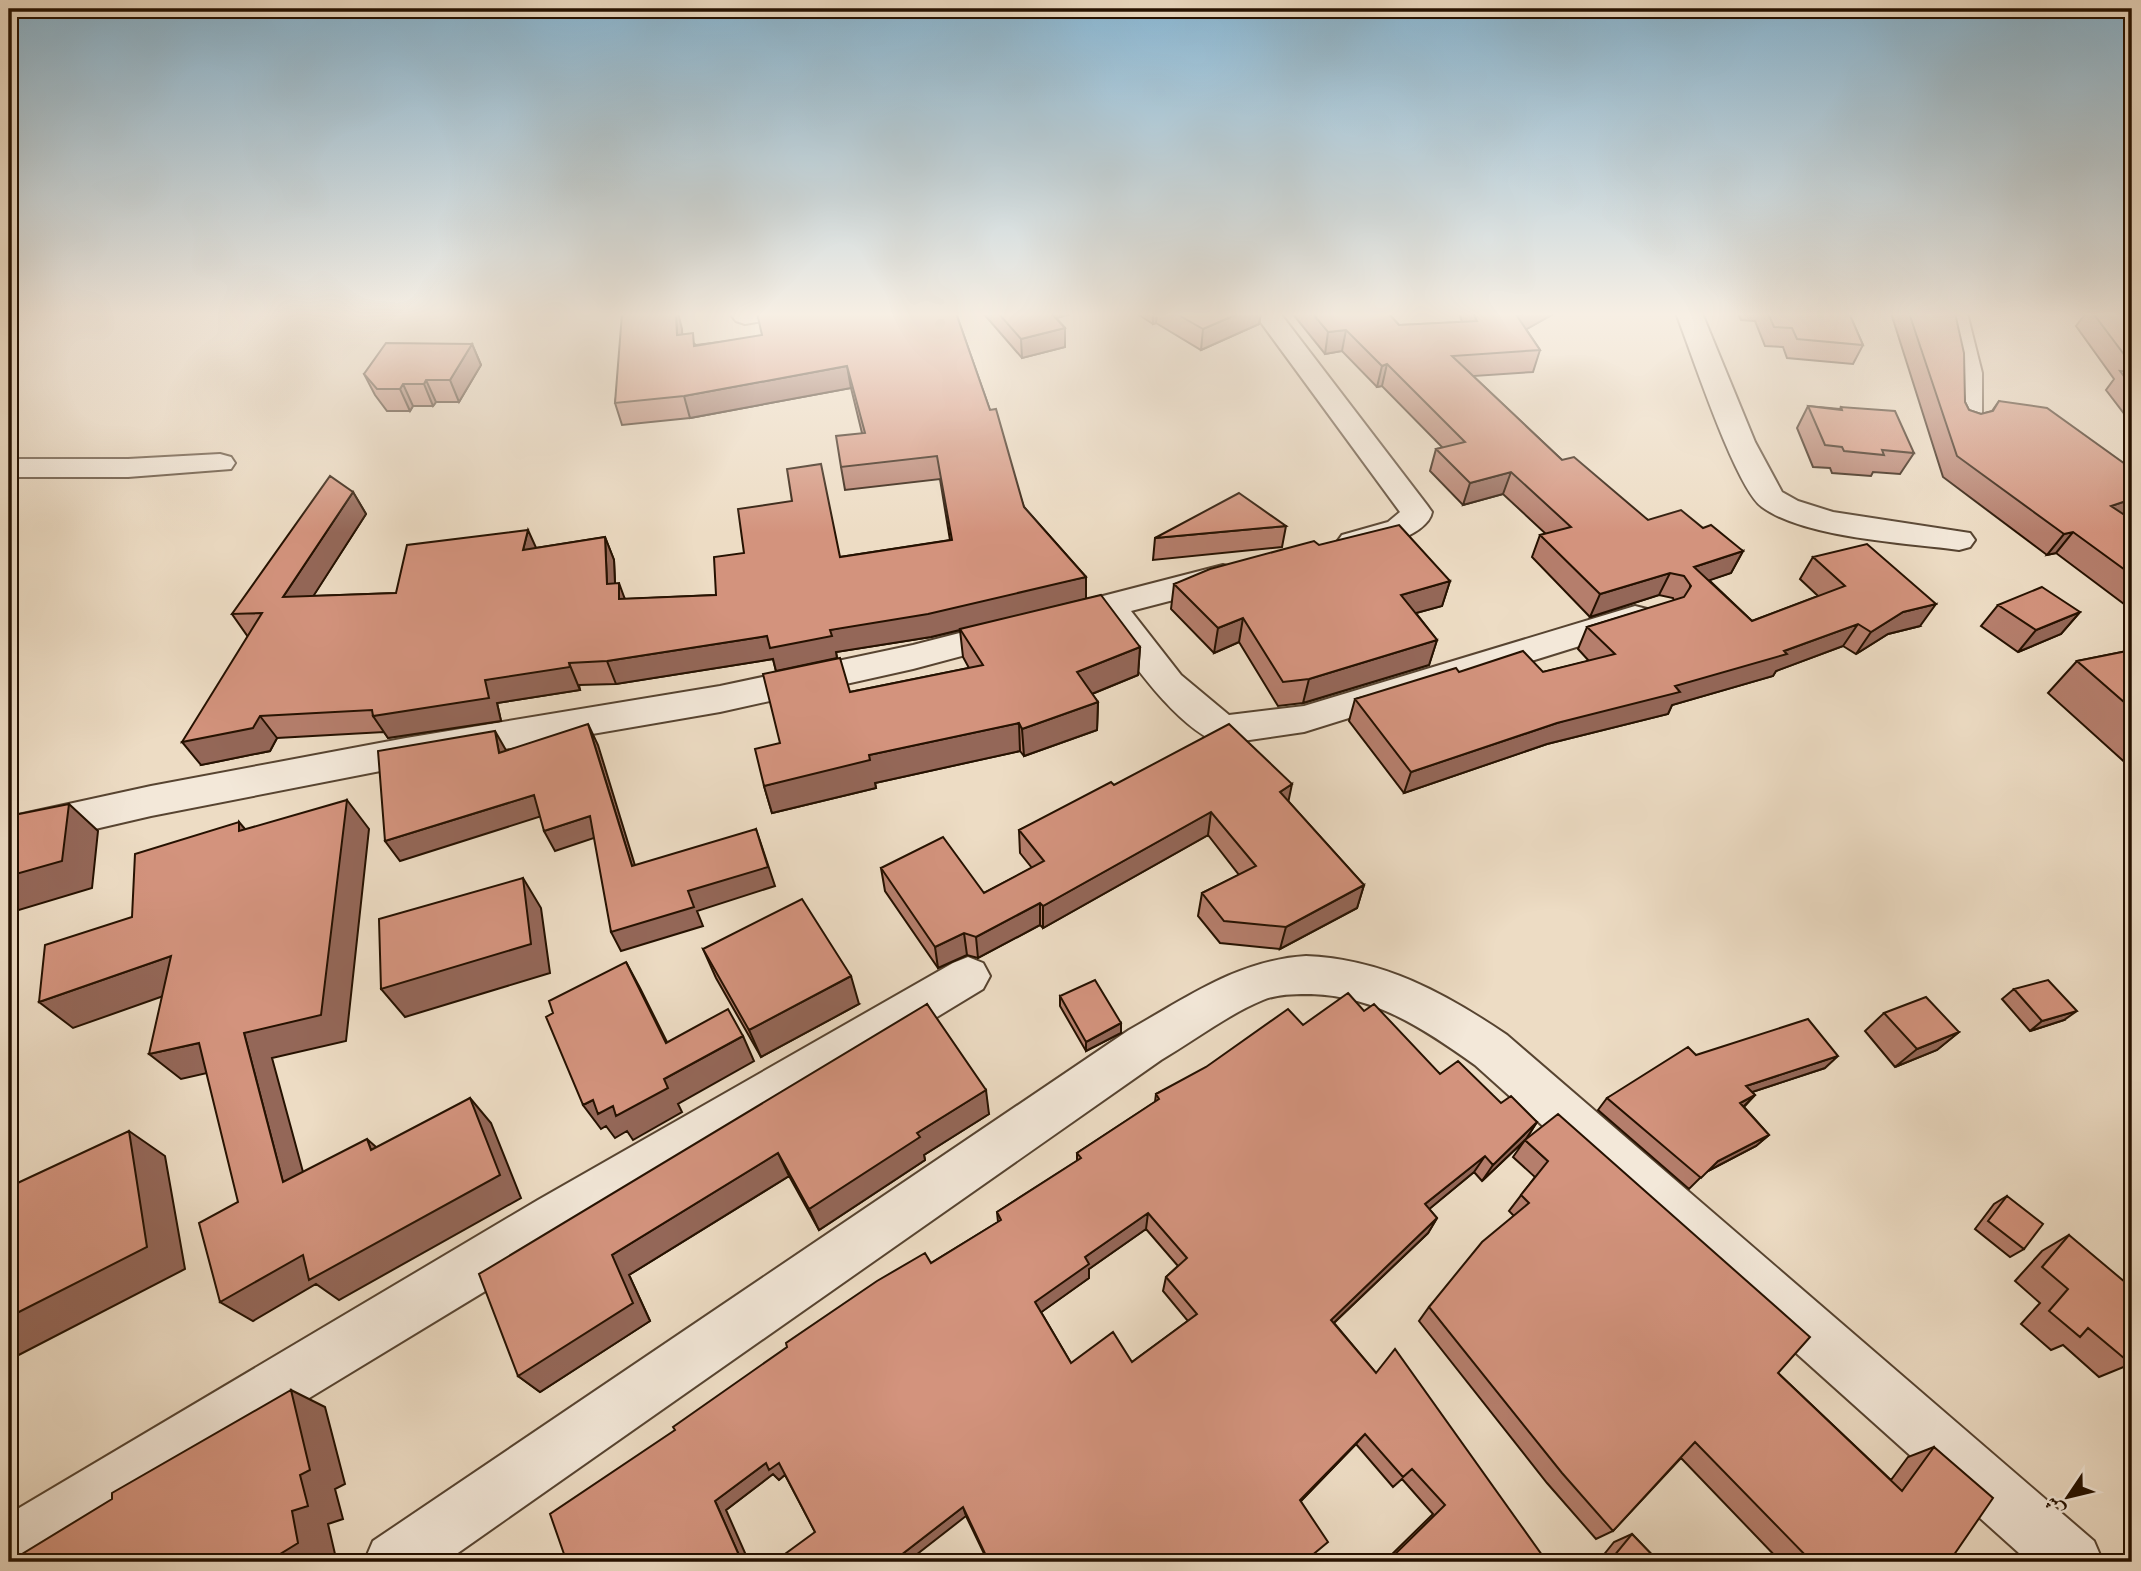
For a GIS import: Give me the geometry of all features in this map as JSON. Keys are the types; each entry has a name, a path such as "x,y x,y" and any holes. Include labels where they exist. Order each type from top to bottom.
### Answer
{"street":[{"path":"1321,550 1399,529 1415,519 1416,512 1322,386"},
{"path":"1719,386 1769,498 1782,506 1813,516 1959,540"},
{"path":"1968,386 1968,423"},
{"path":"9,468 128,468 220,463"},
{"path":"9,833 139,803 381,757 720,699 913,657 1259,566"},
{"path":"1109,607 1168,684 1222,730 1304,719 1661,609"},
{"path":"394,1562 1145,1045 1255,983 1290,976 1327,975 1364,981 1408,996 1491,1050 2073,1562"},
{"path":"9,1547 579,1204 968,976"}],"building":[{"path":"375,386 402,386 400,389 377,389"},
{"path":"616,386 737,386 684,396 615,403"},
{"path":"852,386 982,386 990,410 996,409 1024,507 1086,577 928,614 830,630 832,636 770,648 767,636 607,661 569,663 570,667 485,680 489,698 373,716 372,710 260,716 253,728 182,742 262,613 232,614 330,476 353,492 283,597 396,593 407,545 528,530 523,550 605,537 607,584 619,583 619,599 716,595 714,557 744,553 738,509 792,501 787,469 821,464 840,557 952,540 937,456 841,467 836,436 865,433"},
{"path":"1409,386 1484,386 1562,460 1574,457 1648,520 1681,510 1703,528 1711,525 1743,551 1694,567 1752,621 1845,586 1813,557 1867,544 1936,604 1903,612 1871,632 1858,624 1784,651 1787,654 1675,686 1680,692 1557,723 1411,772 1355,699 1456,668 1459,672 1523,651 1543,672 1615,654 1587,627 1684,597 1691,586 1684,576 1670,573 1600,594 1540,535 1571,527 1511,472 1470,483 1436,449 1465,442"},
{"path":"1934,386 1965,386 1965,402 1969,410 1981,414 1993,411 1999,401 2047,408 2132,469 2132,499 2111,506 2132,520 2132,575 2073,532 2064,534 1957,456"},
{"path":"1808,406 1895,411 1914,453 1882,450 1884,455 1844,451 1842,447 1825,445"},
{"path":"1239,493 1286,526 1155,538"},
{"path":"1399,525 1450,581 1401,595 1437,640 1309,679 1283,682 1243,618 1218,628 1174,584 1210,569 1314,541 1319,545"},
{"path":"2042,587 2080,612 2036,630 1998,605"},
{"path":"1101,595 1140,647 1077,672 1098,702 1022,729 1019,723 869,755 870,760 764,786 755,749 780,743 763,674 840,658 850,692 983,665 960,629"},
{"path":"2132,650 2132,709 2077,661"},
{"path":"588,724 632,866 756,829 768,867 688,891 694,907 611,932 590,816 544,831 534,795 385,841 378,751 495,731 499,753"},
{"path":"1229,724 1292,784 1280,792 1364,885 1286,927 1224,921 1202,893 1256,866 1211,812 1043,906 1040,903 976,937 964,933 935,947 881,868 943,837 984,893 1044,861 1019,830 1111,782 1114,785"},
{"path":"347,800 321,1015 244,1033 283,1182 367,1139 371,1150 470,1098 500,1175 309,1280 303,1255 220,1302 199,1223 238,1202 199,1043 149,1054 171,956 39,1002 45,945 132,917 135,854 239,822 239,831"},
{"path":"69,804 62,861 9,876 9,816"},
{"path":"523,878 531,944 381,989 379,919"},
{"path":"802,899 851,976 749,1030 703,949"},
{"path":"626,962 666,1043 728,1009 743,1036 664,1079 668,1088 616,1116 613,1106 598,1114 593,1100 583,1105 546,1017 553,1013 549,1001"},
{"path":"1095,980 1121,1023 1086,1042 1060,996"},
{"path":"2048,980 2077,1011 2042,1021 2014,989"},
{"path":"1348,993 1364,1011 1374,1004 1440,1074 1458,1061 1501,1103 1511,1096 1537,1122 1493,1165 1485,1156 1425,1204 1437,1218 1331,1320 1376,1373 1395,1349 1547,1562 1387,1562 1445,1505 1412,1469 1403,1477 1365,1434 1300,1500 1328,1542 1304,1562 989,1562 963,1507 892,1562 774,1562 815,1532 779,1463 769,1470 766,1463 715,1501 742,1562 551,1562 564,1554 550,1514 675,1430 673,1427 787,1347 786,1343 877,1281 925,1253 931,1263 1001,1220 997,1212 1081,1158 1077,1153 1159,1099 1156,1094 1206,1067 1288,1009 1303,1025","holes":["1148,1213 1187,1258 1166,1277 1197,1314 1132,1362 1113,1332 1071,1363 1035,1302 1089,1264 1085,1257"]},
{"path":"1926,997 1959,1032 1917,1049 1884,1013"},
{"path":"927,1004 986,1090 917,1133 920,1137 809,1209 778,1153 612,1255 633,1303 518,1376 479,1274"},
{"path":"1808,1019 1838,1056 1746,1086 1755,1095 1740,1103 1769,1135 1718,1161 1701,1178 1607,1098 1688,1047 1696,1055"},
{"path":"1558,1114 1810,1337 1778,1373 1902,1491 1934,1447 1993,1498 1949,1562 1812,1562 1695,1442 1613,1531 1562,1473 1429,1307 1482,1242 1529,1203 1521,1195 1548,1161 1525,1140"},
{"path":"129,1131 147,1247 9,1317 9,1187"},
{"path":"2007,1196 2043,1224 2024,1249 1988,1221"},
{"path":"2069,1235 2132,1288 2131,1364 2088,1328 2080,1337 2049,1311 2068,1289 2042,1267"},
{"path":"291,1390 310,1470 300,1475 308,1506 292,1511 298,1543 267,1562 9,1562 112,1499 112,1493"},
{"path":"1632,1534 1659,1562 1609,1562"}]}
